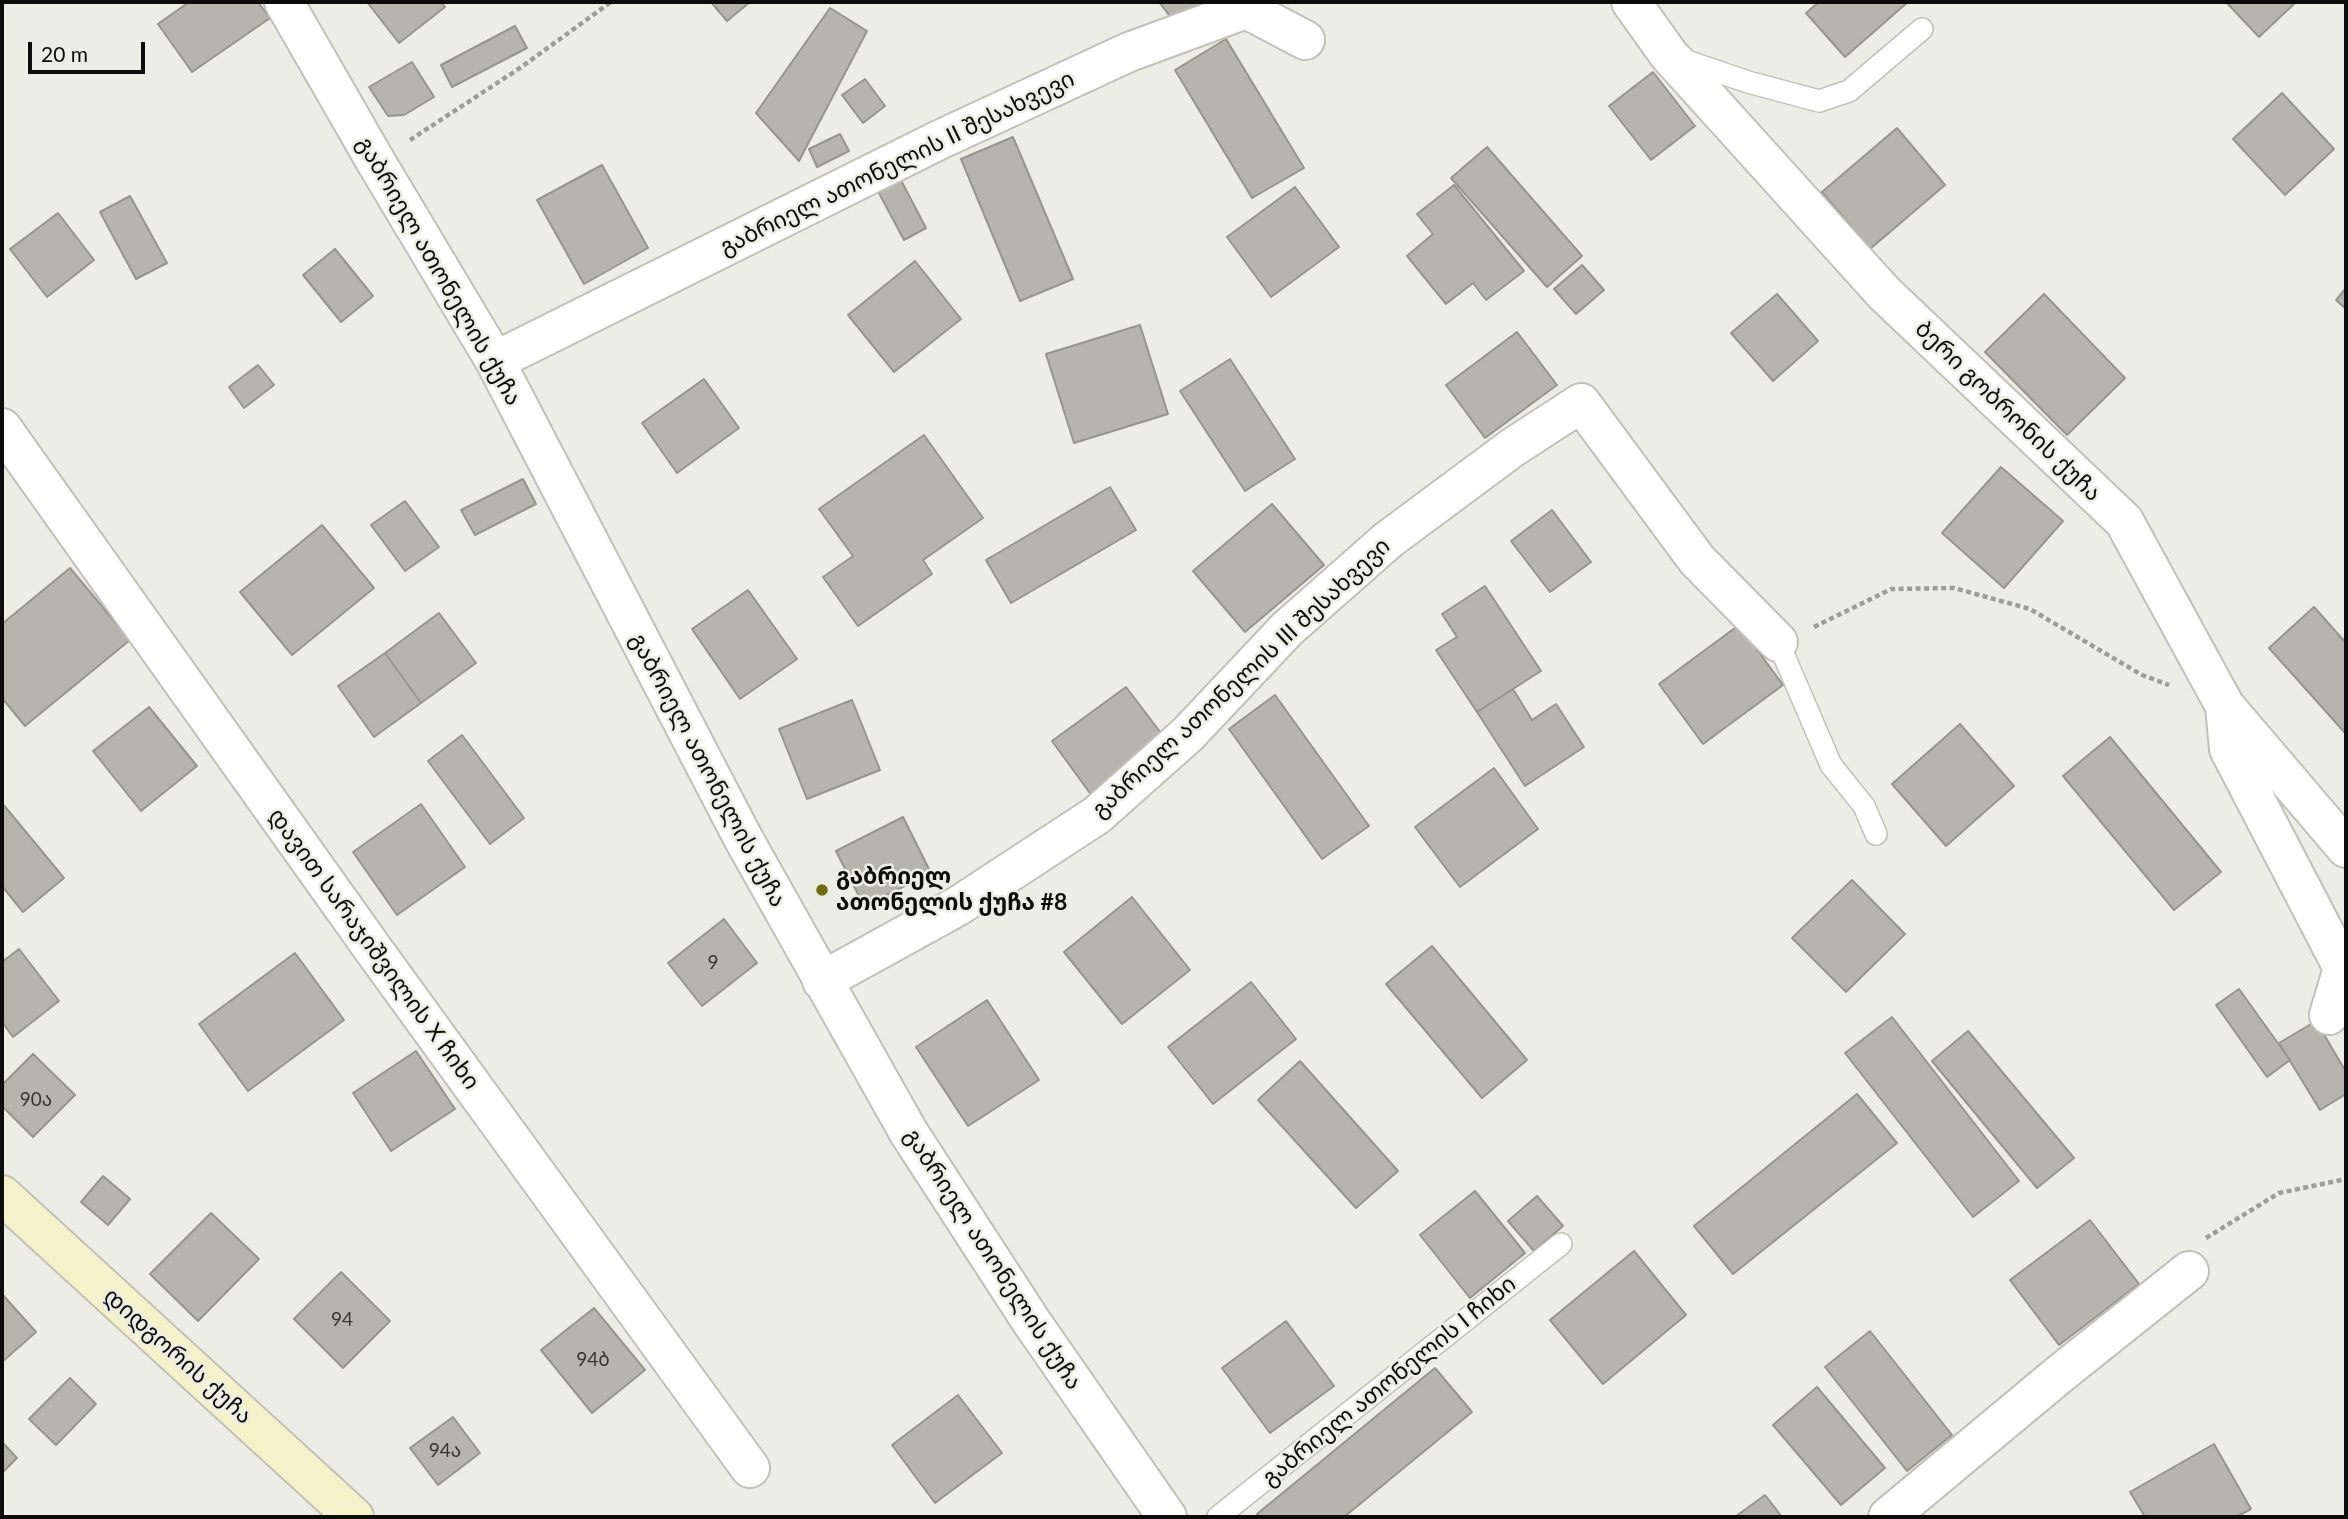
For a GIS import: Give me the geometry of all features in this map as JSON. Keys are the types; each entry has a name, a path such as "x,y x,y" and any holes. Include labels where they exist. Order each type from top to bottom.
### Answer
{"street":[{"name":"გაბრიელ ათონელის ქუჩა","path":"284,2 495,361 736,826 909,1133 1031,1321 1167,1517"},
{"name":"ბერი გობრონის ქუჩა","path":"1631,2 1669,55 1884,293 2124,522 2225,706 2346,848"},
{"name":"გაბრიელ ათონელის II შესახვევი","path":"495,361 939,140 1129,52 1246,9 1305,40"},
{"name":"გაბრიელ ათონელის III შესახვევი","path":"822,981 958,906 1097,815 1188,734 1287,629 1388,540 1512,448 1581,403 1697,560 1778,642"},
{"name":"დავით სარაჯიშვილის X ჩიხი","path":"2,428 373,949 750,1468"},
{"path":"2225,706 2228,749 2343,968 2329,1015"},
{"name":"დიდგორის ქუჩა","path":"2,1195 354,1517"},
{"path":"1888,1517 2189,1271"}],"lane":[{"path":"1669,55 1748,82 1819,102 1849,91 1922,29"},
{"path":"1778,642 1830,765 1864,806 1876,834"},
{"name":"გაბრიელ ათონელის I ჩიხი","path":"1217,1517 1561,1244"}],"path":[{"path":"376,162 520,68 611,2"},
{"path":"1778,642 1891,589 1954,588 2030,609 2142,675 2225,706"},
{"path":"2189,1271 2198,1243 2279,1193 2346,1179"}],"building":[{"path":"189,2 258,2 270,18 192,72 158,24"},
{"path":"367,2 441,2 445,7 399,43"},
{"path":"711,2 750,2 727,21"},
{"path":"1159,2 1206,2 1176,24"},
{"path":"1819,2 1908,2 1845,57 1806,13"},
{"path":"2226,2 2296,2 2259,37"},
{"path":"830,8 867,31 799,161 756,113"},
{"path":"515,26 527,48 452,87 441,65"},
{"path":"1226,39 1304,168 1252,198 1175,70"},
{"path":"412,62 434,97 404,115 388,116 369,87"},
{"path":"1653,72 1695,126 1651,160 1609,106"},
{"path":"865,79 885,106 863,123 842,95"},
{"path":"2282,93 2334,149 2285,195 2233,139"},
{"path":"1897,128 1945,185 1870,249 1822,192"},
{"path":"840,134 849,151 817,167 809,149"},
{"path":"1013,137 1073,279 1020,301 961,159"},
{"path":"1487,147 1582,256 1547,287 1451,178"},
{"path":"602,165 648,248 584,284 537,200"},
{"path":"895,169 926,228 904,240 872,180"},
{"path":"1454,185 1524,271 1486,300 1473,283 1446,304 1407,256 1433,234 1417,214"},
{"path":"1295,187 1339,247 1271,297 1227,237"},
{"path":"130,196 167,263 136,279 100,212"},
{"path":"58,213 94,260 47,297 10,249"},
{"path":"335,249 373,296 341,322 303,275"},
{"path":"915,261 961,319 894,372 848,315"},
{"path":"1582,265 1604,290 1576,314 1554,289"},
{"path":"2346,288 2346,309 2336,300"},
{"path":"1777,294 1818,341 1773,381 1731,333"},
{"path":"2044,294 2125,378 2067,435 1985,352"},
{"path":"1140,325 1168,414 1074,443 1046,354"},
{"path":"1517,332 1557,385 1485,438 1446,385"},
{"path":"1230,359 1295,459 1245,491 1180,391"},
{"path":"258,365 274,385 244,408 229,387"},
{"path":"704,379 739,428 677,473 642,423"},
{"path":"924,435 983,518 923,560 932,574 858,626 823,577 853,556 819,509"},
{"path":"2001,467 2063,521 2004,588 1942,533"},
{"path":"523,479 536,504 475,535 461,510"},
{"path":"1110,487 1136,530 1011,603 986,560"},
{"path":"405,501 439,547 405,571 371,525"},
{"path":"1272,504 1324,565 1245,632 1193,571"},
{"path":"1552,510 1591,562 1550,592 1511,541"},
{"path":"322,525 374,588 292,655 240,592"},
{"path":"70,568 130,640 25,726 2,698 2,624"},
{"path":"1485,586 1541,671 1477,712 1436,650 1457,637 1442,614"},
{"path":"748,590 797,659 740,699 692,629"},
{"path":"2314,607 2346,643 2346,734 2269,648"},
{"path":"439,613 476,663 421,703 385,653"},
{"path":"1739,625 1783,685 1703,744 1659,684"},
{"path":"385,653 421,703 374,737 338,686"},
{"path":"1126,687 1167,741 1092,796 1052,741"},
{"path":"1513,689 1532,720 1556,704 1584,747 1525,786 1477,712"},
{"path":"1275,695 1369,826 1322,859 1229,729"},
{"path":"852,700 880,770 807,799 779,729"},
{"path":"149,707 197,766 141,811 93,751"},
{"path":"1960,724 2014,786 1946,846 1892,784"},
{"path":"462,735 524,818 490,844 428,761"},
{"path":"2110,737 2221,872 2174,910 2063,776"},
{"path":"1494,768 1538,829 1460,887 1415,827"},
{"path":"2,803 64,878 23,912 2,886"},
{"path":"421,804 465,867 397,915 353,852"},
{"path":"903,817 931,873 864,906 836,851"},
{"path":"1852,880 1905,934 1846,992 1792,938"},
{"path":"1132,897 1190,970 1122,1024 1064,952"},
{"path":"724,919 757,963 702,1006 668,963"},
{"path":"1432,946 1527,1060 1482,1098 1386,984"},
{"path":"19,949 59,1001 13,1037 2,1022 2,962"},
{"path":"295,953 344,1020 248,1091 199,1024"},
{"path":"1251,982 1296,1039 1213,1104 1168,1047"},
{"path":"2239,989 2290,1060 2267,1077 2216,1005"},
{"path":"987,1000 1039,1080 968,1126 916,1047"},
{"path":"1892,1017 2019,1181 1973,1217 1845,1053"},
{"path":"2316,1021 2346,1072 2346,1094 2320,1110 2279,1043"},
{"path":"1968,1031 2074,1158 2037,1188 1932,1061"},
{"path":"416,1051 455,1109 391,1151 353,1093"},
{"path":"33,1054 75,1095 33,1137 2,1106 2,1085"},
{"path":"1300,1061 1398,1171 1356,1208 1258,1100"},
{"path":"1857,1094 1897,1143 1733,1274 1694,1226"},
{"path":"103,1176 130,1199 108,1225 81,1202"},
{"path":"1475,1191 1525,1253 1470,1298 1420,1235"},
{"path":"1537,1196 1563,1226 1534,1251 1508,1221"},
{"path":"211,1213 259,1259 198,1321 150,1274"},
{"path":"2090,1220 2139,1284 2059,1345 2010,1280"},
{"path":"1634,1251 1686,1315 1603,1384 1550,1320"},
{"path":"341,1272 390,1321 343,1368 294,1319"},
{"path":"2,1294 36,1332 2,1362"},
{"path":"594,1308 645,1370 592,1413 541,1350"},
{"path":"1286,1321 1334,1386 1270,1433 1222,1368"},
{"path":"1870,1331 1952,1435 1907,1471 1825,1367"},
{"path":"1435,1368 1472,1412 1344,1517 1260,1517 1257,1514"},
{"path":"70,1378 96,1404 56,1445 29,1419"},
{"path":"1817,1387 1885,1468 1841,1505 1773,1425"},
{"path":"958,1395 1002,1453 935,1503 892,1445"},
{"path":"453,1417 480,1453 438,1485 410,1448"},
{"path":"2,1442 17,1458 2,1473"},
{"path":"2214,1444 2251,1509 2236,1517 2145,1517 2130,1492"},
{"path":"1765,1495 1782,1517 1735,1517"}],"place":[{"name":"გაბრიელ ათონელის ქუჩა #8","path":"822,890"}]}
